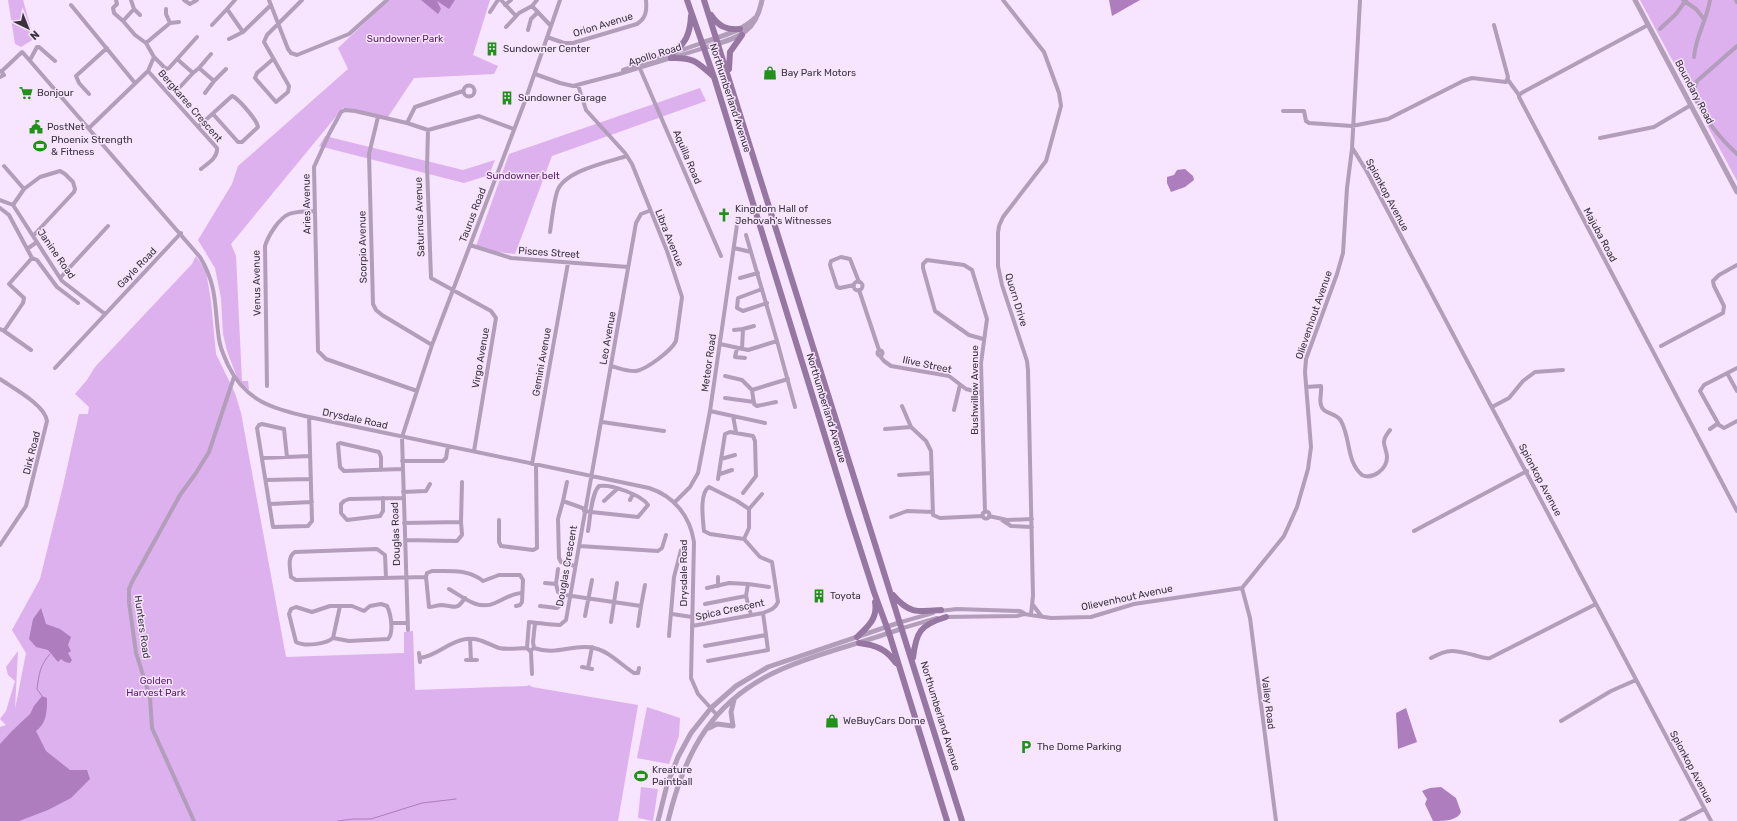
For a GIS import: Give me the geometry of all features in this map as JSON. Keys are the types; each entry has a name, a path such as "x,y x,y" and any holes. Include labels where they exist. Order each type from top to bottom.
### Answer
{"main road":[{"name":"Northumberland Avenue","path":"687,0 714,77 874,592 887,627 947,821"},
{"name":"Northumberland Avenue","path":"704,0 730,78 824,385 902,625 962,821"},
{"path":"707,9 722,26 741,32 730,52 730,78"},
{"path":"672,56 688,37 692,14"},
{"path":"672,56 694,60 714,77"},
{"path":"874,592 876,608 874,619 858,640 884,649 899,668"},
{"path":"891,592 900,603 911,610 919,612 941,610"},
{"path":"913,661 916,639 921,631 932,621 946,617"}],"street":[{"path":"116,0 117,4 113,8 113,11 135,35 146,43 154,57 166,70 178,59 197,37"},
{"path":"131,0 134,9 140,15"},
{"path":"184,0 190,4 197,0"},
{"path":"212,25 235,0"},
{"path":"269,0 280,23 291,53 302,54 348,34 387,0"},
{"path":"272,60 257,73 255,78 276,102 288,92 289,89 272,60 264,42 267,35 302,0"},
{"path":"490,12 499,0 516,16"},
{"path":"505,5 511,0"},
{"path":"506,27 516,16 532,6 537,0"},
{"name":"Taurus Road","path":"402,437 432,345 535,74 560,0"},
{"name":"Orion Avenue","path":"547,37 564,43 573,43 636,24 644,19 646,14 646,0"},
{"path":"703,46 741,32 752,26 762,0"},
{"name":"Quorn Drive","path":"1003,0 1044,52 1061,102 1046,161 1003,217 998,233 997,256 1000,276 1027,361 1032,519 1033,604 1031,614"},
{"name":"Olievenhout Avenue","path":"668,821 686,761 706,729 735,698 754,684 782,669 858,640 887,627 946,617 1017,616 1031,614 1042,617 1059,618 1091,617 1134,604 1242,588 1284,536 1298,507 1311,451 1305,372 1306,359 1342,259 1347,188 1352,149 1352,126 1360,0"},
{"name":"Boundary Road","path":"1635,0 1737,192"},
{"path":"1694,57 1697,38 1707,14 1710,0"},
{"path":"1660,29 1676,14 1684,1 1696,9 1704,20"},
{"path":"71,5 135,83"},
{"path":"229,39 243,32 271,5"},
{"path":"532,6 551,26"},
{"path":"122,21 134,9"},
{"path":"166,9 166,14 170,23"},
{"path":"228,9 243,32"},
{"path":"528,30 530,21 538,12"},
{"path":"146,43 170,23 179,22"},
{"path":"1283,111 1304,111 1306,121 1309,124 1352,126 1394,117 1467,80 1482,79 1504,82 1508,80 1494,25"},
{"path":"1519,95 1648,25"},
{"name":"Apollo Road","path":"535,74 560,83 578,85 703,46"},
{"path":"1737,46 1697,81 1694,90 1695,97 1711,124 1725,142 1737,154"},
{"path":"0,76 4,75 0,72 22,52 30,60 37,47 39,47 55,62"},
{"path":"89,94 79,83 76,76 107,48"},
{"path":"180,88 211,54"},
{"path":"89,128 148,71 154,57"},
{"path":"178,59 193,73"},
{"name":"Drysdale Road","path":"30,60 181,233 208,271 216,300 221,350 234,377 246,391 262,402 280,410 309,417 649,488 665,494 675,502 683,512 693,536 691,678 698,694 718,715"},
{"name":"Aquilla Road","path":"639,66 721,256"},
{"path":"199,68 214,81"},
{"path":"205,93 226,69"},
{"name":"Bergkaree Crescent","path":"148,71 216,146 218,152 201,169"},
{"name":"Majuba Road","path":"1508,80 1519,95 1592,238 1737,511"},
{"name":"Libra Avenue","path":"578,85 586,110 627,156 667,251 682,297 676,341 670,349 638,371 630,371 611,366"},
{"path":"407,123 415,107 463,91"},
{"path":"198,127 228,98 233,96 255,120 258,126 242,142 238,142 213,114"},
{"path":"1600,138 1654,127 1691,105"},
{"name":"Aries Avenue","path":"417,391 326,359 320,354 318,344 314,211 316,162 341,112 349,110 407,123 428,130"},
{"path":"428,130 479,116 514,130"},
{"name":"Scorpio Avenue","path":"378,117 369,154 373,304 376,310 382,315 432,345"},
{"name":"Saturnus Avenue","path":"428,130 427,167 430,274 432,280 454,290"},
{"name":"Spionkop Avenue","path":"1352,149 1366,170 1711,821"},
{"path":"550,232 557,192 563,183 572,175 627,156"},
{"path":"4,166 24,189"},
{"path":"0,200 13,205 24,189 40,177 60,171 65,174 74,185 74,192 33,236"},
{"name":"Janine Road","path":"13,205 60,278 68,287 105,314"},
{"path":"0,208 9,215 32,258 38,260 57,287 78,303"},
{"name":"Venus Avenue","path":"267,386 265,246 269,237 284,217 294,213 314,211"},
{"name":"Leo Avenue","path":"591,475 602,422 628,267 638,217 640,214 649,211"},
{"name":"Meteor Road","path":"675,502 690,487 697,477 710,411 738,218"},
{"path":"60,278 108,226"},
{"name":"Gayle Road","path":"55,368 181,233"},
{"path":"746,235 778,341 795,407"},
{"path":"27,249 37,242"},
{"name":"Pisces Street","path":"470,245 511,258 628,267"},
{"path":"734,248 751,252"},
{"path":"854,285 854,289 859,290 862,286 850,259 841,257 831,261 830,265 837,286 840,288 854,285 859,282"},
{"path":"31,350 2,330 24,299 9,284 32,258"},
{"name":"Bushwillow Avenue","path":"983,339 969,335 935,311 923,268 923,264 927,260 964,265 972,270 987,316 981,363 984,514"},
{"name":"Gemini Avenue","path":"499,520 499,542 501,546 533,550 537,548 534,464 568,263"},
{"path":"1661,346 1722,313 1724,306 1714,286 1714,279 1737,265"},
{"path":"740,278 758,273"},
{"path":"762,289 738,298 737,308 743,311 767,303"},
{"name":"Virgo Avenue","path":"454,290 491,311 496,318 474,451"},
{"name":"Ilive Street","path":"859,290 879,353 888,364 950,376 966,389 982,393"},
{"path":"734,330 754,326"},
{"path":"742,349 743,329"},
{"path":"720,344 748,350 778,341"},
{"path":"735,357 737,348"},
{"path":"729,356 745,358"},
{"path":"1737,368 1704,385 1700,389 1700,393 1718,424 1724,428 1737,421"},
{"path":"1492,407 1509,398 1523,380 1535,372 1563,370"},
{"path":"1727,373 1737,391"},
{"path":"725,376 742,380 752,390 755,405 759,406 776,402"},
{"name":"Hunters Road","path":"194,821 152,728 150,698 136,653 128,595 132,582 178,499 209,452 234,377"},
{"name":"Dirk Road","path":"0,379 39,406 46,415 47,421 26,506 0,545"},
{"path":"752,390 788,379"},
{"path":"954,410 960,385"},
{"path":"1306,387 1321,386 1322,408 1326,412 1335,414 1341,421 1352,462 1362,475 1369,477 1377,474 1385,466 1387,457 1384,441 1390,430"},
{"path":"724,398 754,402"},
{"path":"902,406 911,427 929,447 932,455 933,512 935,517 940,518 984,514 986,518 989,516 1002,520 1011,526 1032,527"},
{"path":"710,411 765,423"},
{"path":"733,416 736,432"},
{"path":"287,457 284,429 262,424 257,428 274,527 308,526 312,523 309,417"},
{"path":"602,422 664,431"},
{"path":"1710,429 1718,424"},
{"path":"885,429 911,427"},
{"path":"718,479 720,474 725,434 728,432 736,432 753,436 755,441 756,476 753,486 743,493"},
{"name":"Douglas Road","path":"402,437 408,630"},
{"path":"381,469 381,457 379,452 340,443 338,444 340,467 344,471 402,469"},
{"path":"402,461 443,461 446,458 448,446"},
{"path":"722,459 735,455"},
{"path":"263,458 310,456"},
{"path":"720,474 732,470"},
{"path":"1414,531 1527,472"},
{"path":"899,475 932,474"},
{"name":"Douglas Crescent","path":"529,650 529,622 563,624 566,620 591,475"},
{"path":"266,480 311,479"},
{"path":"405,540 457,541 462,535 462,482"},
{"path":"567,482 558,519 559,558 561,562 576,566"},
{"path":"403,492 426,491 430,484"},
{"path":"588,531 596,489 603,486 633,494 648,505 634,521"},
{"path":"749,509 712,488 707,488 704,492 705,532 744,538 749,528 749,509 762,494"},
{"path":"604,501 617,489"},
{"path":"630,500 633,494"},
{"path":"383,498 383,511 380,516 350,520 341,514 340,506 345,500 383,498 403,498"},
{"path":"563,501 591,512 638,517"},
{"path":"270,504 312,502"},
{"path":"891,517 914,510 933,512"},
{"path":"1002,520 1032,519"},
{"path":"404,523 461,522"},
{"path":"579,546 655,551 662,548 666,535"},
{"name":"Spica Crescent","path":"692,626 763,613 774,608 778,602 773,564 760,557 744,538"},
{"path":"386,578 385,558 382,551 377,549 295,552 291,555 291,577 294,580 386,578 406,577 426,577"},
{"path":"669,636 674,576 681,550"},
{"path":"558,569 556,584 558,592 563,595 641,606"},
{"path":"465,598 460,606 456,608 441,605 429,607 426,577 427,573 432,571 467,572 477,576 482,583 499,575 520,575 523,580 521,593 522,602 520,605 516,606"},
{"path":"718,577 718,586"},
{"path":"585,616 592,580"},
{"path":"707,588 733,582 769,586"},
{"path":"545,583 556,584"},
{"path":"611,622 617,583"},
{"path":"748,584 746,596 751,615"},
{"path":"638,626 645,585"},
{"name":"Valley Road","path":"1242,588 1250,618 1276,821"},
{"path":"449,589 482,606 495,603 510,594 521,593"},
{"path":"540,606 557,608 562,604 563,595"},
{"path":"705,604 746,596"},
{"path":"1033,604 1042,617"},
{"path":"1431,658 1442,652 1455,650 1483,659 1490,658 1596,604"},
{"path":"333,638 350,641 388,639 391,634 389,608 386,605 373,605 364,611 352,606 340,606 330,606 312,612 296,607 290,610 296,642 326,643 333,638 340,606"},
{"name":"Olievenhout Avenue","path":"658,821 667,785 678,757 691,733 711,708 736,686 768,667 858,640 889,634 902,625 941,610 957,609 1020,611 1024,614"},
{"path":"708,660 768,650 763,613"},
{"path":"672,614 692,617"},
{"path":"534,648 533,642 535,622"},
{"path":"390,623 408,623"},
{"path":"705,646 766,635"},
{"path":"470,639 469,660 477,660"},
{"path":"420,658 432,655 454,643 470,639 485,641 500,648 529,650 534,648 556,652 576,647 592,647 599,649 638,675 639,668"},
{"path":"582,667 590,669 592,647"},
{"path":"529,650 532,674"},
{"path":"1561,721 1612,691 1636,680"},
{"path":"706,729 717,724 733,726 731,712 735,698"},
{"path":"1681,821 1704,808"}],"green space":[{"path":"8,0 23,0 34,39 21,47 15,44"},
{"name":"Sundowner Park","path":"389,0 490,0 473,55 498,66 494,74 414,78 388,117 343,108 231,244 236,256 242,381 248,381 249,390 238,380 227,351 223,334 221,298 215,268 198,240 232,184 238,166 348,69 338,48"},
{"path":"1640,0 1737,0 1737,181"},
{"name":"Sundowner belt","path":"700,88 706,101 552,156 515,254 475,249 509,154"},
{"path":"325,136 463,170 495,160 489,175 464,183 319,146"},
{"name":"Golden Harvest Park","path":"196,256 206,271 211,301 216,354 235,393 241,413 286,657 404,653 404,632 413,631 415,690 529,685 532,687 638,705 618,821 0,821 0,727 6,725 0,719 6,711 15,681 8,675 6,667 18,651 15,709 26,653 12,630 40,579 79,414 88,414 89,407 75,394 87,380 95,367 192,264"},
{"path":"647,707 680,718 679,736 669,764 637,758"},
{"path":"641,787 658,789 653,821 638,818"}],"shaded area":[{"path":"421,0 455,0 449,9 437,1 441,9 438,14"},
{"path":"1109,0 1140,0 1112,16"},
{"path":"1185,169 1193,176 1194,180 1185,187 1171,192 1167,183 1167,177 1174,175 1177,170"},
{"path":"41,608 46,624 60,629 71,637 68,645 71,651 68,653 72,660 70,663 61,659 58,662 48,650 36,647 29,639 33,619"},
{"path":"42,696 47,698 46,712 40,728 36,731 46,751 70,770 87,770 90,779 71,798 48,810 19,821 0,821 0,744 30,714"},
{"path":"1406,708 1417,742 1398,749 1396,713"},
{"path":"1441,787 1456,798 1461,812 1453,819 1433,821 1425,804 1427,799 1422,791 1430,788"}],"waterway":[{"path":"42,696 37,689 38,679 40,670 50,654"},
{"path":"338,821 371,819 422,803 456,799"}],"place":[{"name":"Sundowner Center","path":"492,49"},
{"name":"Bay Park Motors","path":"770,73"},
{"name":"Bonjour","path":"26,93"},
{"name":"Sundowner Garage","path":"507,98"},
{"name":"PostNet","path":"36,127"},
{"name":"Phoenix Strength & Fitness","path":"40,146"},
{"name":"Kingdom Hall of Jehovah's Witnesses","path":"724,215"},
{"name":"Toyota","path":"819,596"},
{"name":"WeBuyCars Dome","path":"832,721"},
{"name":"The Dome Parking","path":"1026,747"},
{"name":"Kreature Paintball","path":"641,776"}]}
